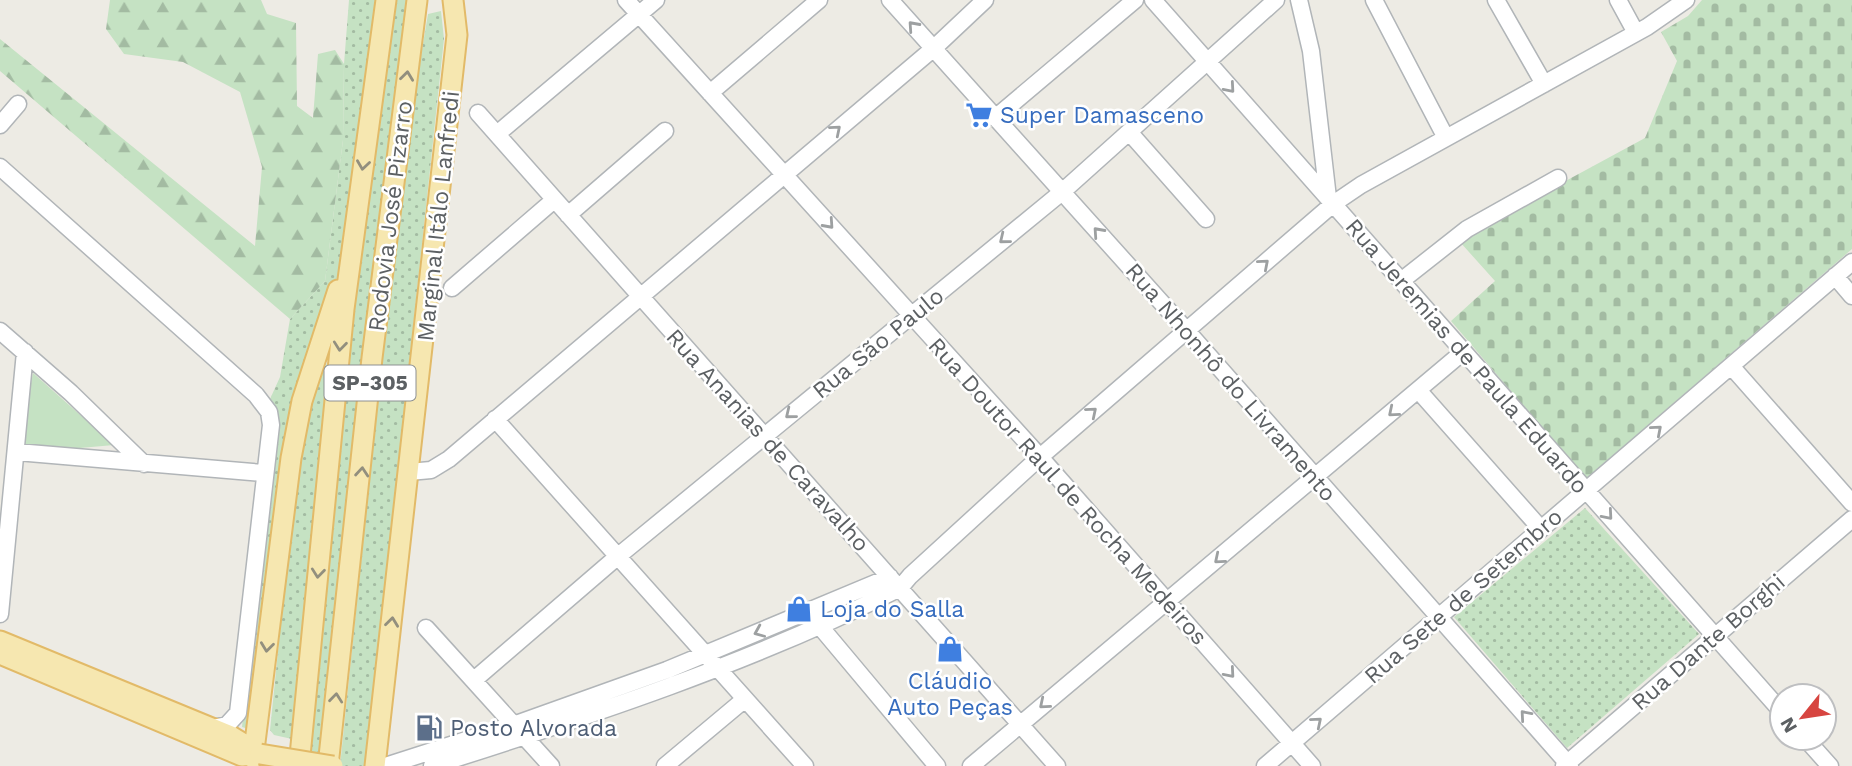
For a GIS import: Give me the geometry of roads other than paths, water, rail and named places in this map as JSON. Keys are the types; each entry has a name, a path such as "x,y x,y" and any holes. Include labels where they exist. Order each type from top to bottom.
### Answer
{"main road":[{"name":"Rodovia José Pizarro","path":"299,766 351,254 386,0"},
{"name":"Rodovia José Pizarro","path":"330,766 372,358 417,0"},
{"path":"453,0 457,35"},
{"name":"Marginal Itálo Lanfredi","path":"381,765 409,472 457,35"},
{"path":"255,756 286,496 302,401 351,254"},
{"path":"0,641 84,683"},
{"path":"0,654 148,709 242,756 330,766"},
{"path":"148,709 212,728 255,756"}],"street":[{"name":"Marginal Itálo Lanfredi","path":"457,35 460,0"},
{"name":"Rua Doutor Raul de Rocha Medeiros","path":"626,0 1040,457 1312,766"},
{"path":"497,134 656,0"},
{"path":"710,93 819,0"},
{"name":"Rua Nhonhô do Livramento","path":"890,0 1187,331 1567,765"},
{"path":"409,472 432,470 449,460 934,48 985,0"},
{"path":"995,118 1135,0"},
{"name":"Rua Jeremias de Paula Eduardo","path":"1153,0 1768,696"},
{"name":"Rua São Paulo","path":"474,680 617,557 1062,192 1276,0"},
{"path":"1299,0 1311,51 1331,201"},
{"path":"1374,0 1446,138"},
{"path":"1496,0 1544,84"},
{"path":"1618,0 1636,33"},
{"path":"432,766 528,737 895,583 916,569 1331,201 1636,33 1686,0"},
{"path":"0,125 18,104"},
{"name":"Rua Ananias de Caravalho","path":"478,113 1057,766"},
{"path":"568,215 665,131"},
{"path":"1130,133 1206,219"},
{"path":"0,167 256,395 269,412 271,425 263,473 238,713 227,725 212,728"},
{"path":"1401,281 1467,229 1558,178"},
{"path":"452,288 554,200"},
{"name":"Rua Sete de Setembro","path":"1265,766 1852,262"},
{"path":"1835,276 1852,296"},
{"path":"0,331 144,464"},
{"path":"0,614 25,352"},
{"path":"971,766 1463,352"},
{"path":"1731,366 1852,503"},
{"path":"1419,390 1541,529"},
{"path":"495,419 805,766"},
{"path":"17,453 263,473"},
{"name":"Rua Dante Borghi","path":"1567,765 1714,635 1852,519"},
{"path":"813,618 937,766"},
{"path":"426,628 528,737 551,766"},
{"path":"381,765 712,661"},
{"path":"665,766 746,699"},
{"path":"1818,752 1830,766"}],"place":[{"name":"Super Damasceno","path":"979,115"},
{"name":"Loja do Salla","path":"799,609"},
{"name":"Cláudio Auto Peças","path":"950,649"},
{"name":"Posto Alvorada","path":"429,728"}]}
